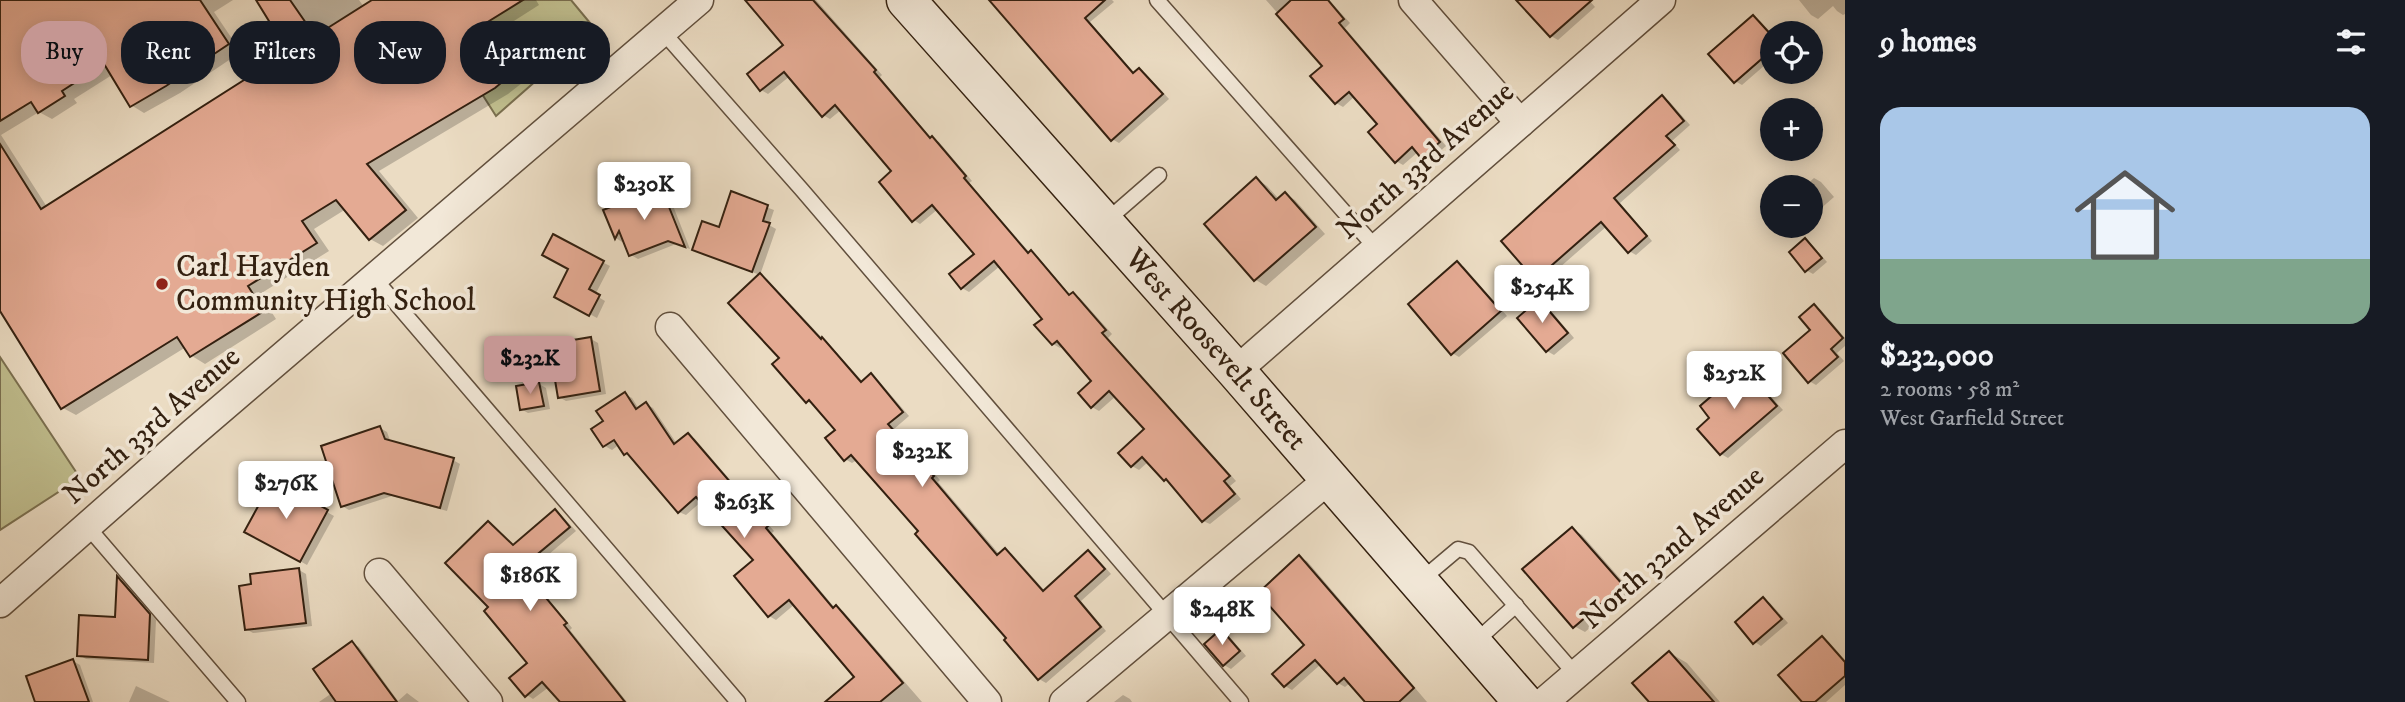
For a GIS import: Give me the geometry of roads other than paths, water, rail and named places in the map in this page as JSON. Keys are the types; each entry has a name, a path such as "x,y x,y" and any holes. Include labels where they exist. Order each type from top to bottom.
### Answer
{"street":[{"name":"North 33rd Avenue","path":"0,603 699,0"},
{"name":"West Roosevelt Street","path":"906,0 1236,372 1523,702"},
{"path":"1413,0 1520,123"},
{"name":"North 33rd Avenue","path":"1236,372 1661,0"},
{"path":"670,327 987,702"},
{"name":"North 32nd Avenue","path":"1544,702 1845,444"},
{"path":"1064,702 1329,479"},
{"path":"379,573 488,702"}],"lane":[{"path":"1157,0 1376,248"},
{"path":"663,32 1241,702"},
{"path":"1104,223 1159,175"},
{"path":"374,278 738,702"},
{"path":"87,526 238,702"},
{"path":"1419,582 1458,549 1469,552 1576,675"},
{"path":"1472,644 1516,605"}],"place":[{"name":"Carl Hayden Community High School","path":"162,284"}]}
